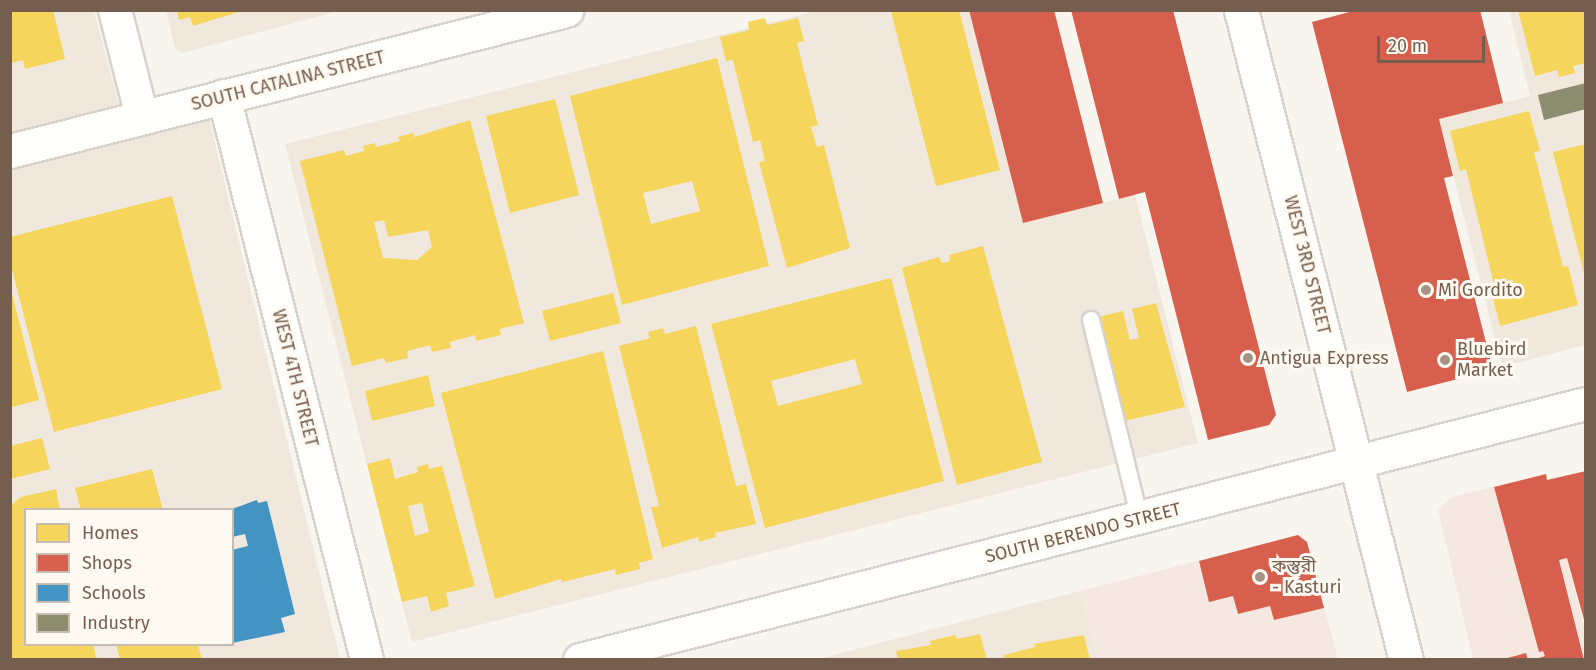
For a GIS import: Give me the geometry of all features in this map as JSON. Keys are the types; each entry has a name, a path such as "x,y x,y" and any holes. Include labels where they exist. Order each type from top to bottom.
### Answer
{"main road":[{"name":"SOUTH CATALINA STREET","path":"10,151 566,10"},
{"name":"WEST 3RD STREET","path":"1241,10 1406,660"}],"street":[{"path":"115,10 142,117"},
{"name":"WEST 4TH STREET","path":"224,96 367,660"},
{"name":"SOUTH BERENDO STREET","path":"580,660 1140,520 1586,404"}],"lane":[{"path":"1091,320 1140,520"}],"shaded area":[{"path":"10,11 94,11 128,139 209,118 340,659 11,659"},
{"path":"166,11 339,11 182,53 175,48"},
{"path":"816,11 969,11 1023,223 1135,195 1198,443 412,642 285,144"},
{"path":"1509,11 1585,11 1585,345 1502,367 1439,119 1530,96"},
{"path":"1546,474 1585,631 1585,659 1473,659 1438,510 1452,497"},
{"path":"1298,535 1307,542 1338,659 1098,659 1080,591"},
{"path":"1080,591 1098,659 814,660"}],"building: Homes":[{"path":"10,10 53,10 65,59 25,69 23,60 10,63"},
{"path":"177,10 242,11 193,26 190,17 179,20"},
{"path":"897,10 959,10 1000,170 936,186 891,12"},
{"path":"1518,10 1586,10 1586,63 1573,66 1575,73 1559,77 1557,70 1535,76"},
{"path":"765,18 767,25 798,18 804,41 797,43 818,125 811,127 817,147 824,145 850,248 787,268 759,162 765,161 760,140 753,142 733,60 726,61 720,37 749,30 748,22"},
{"path":"717,58 769,266 622,305 570,96","holes":["692,181 700,211 651,224 643,193"]},
{"path":"555,99 579,195 510,213 486,116"},
{"path":"1529,111 1540,151 1534,152 1563,267 1568,266 1578,305 1500,326 1490,286 1494,285 1466,169 1460,171 1450,131"},
{"path":"470,120 524,323 500,329 501,335 476,341 475,335 450,342 451,348 432,352 430,345 407,351 408,358 386,363 384,358 352,366 300,161 344,150 346,156 364,151 363,146 375,143 376,147 400,141 398,137 413,133 414,137","holes":["384,220 388,237 428,230 432,247 417,260 383,258 374,222"]},
{"path":"1586,144 1586,277 1585,277 1553,152"},
{"path":"172,196 222,389 54,432 10,262 10,237"},
{"path":"983,246 1042,462 957,485 902,268 939,257 942,263 950,261 949,255"},
{"path":"891,278 944,481 765,528 711,324","holes":["855,359 862,384 778,406 771,381"]},
{"path":"11,290 39,400 12,407 10,404"},
{"path":"613,293 621,323 550,341 542,311"},
{"path":"1156,303 1185,407 1124,421 1098,317 1123,311 1130,340 1139,338 1132,309"},
{"path":"696,326 736,486 746,484 756,524 715,533 716,537 699,542 698,537 662,548 651,507 659,506 619,346 650,338 648,332 663,328 665,334"},
{"path":"603,351 653,559 639,563 640,569 616,575 615,569 562,582 561,579 495,599 441,393"},
{"path":"428,375 435,406 372,421 365,391"},
{"path":"42,438 50,469 10,479 10,446"},
{"path":"390,458 395,479 418,472 417,467 428,464 429,469 442,466 475,586 446,593 449,606 431,612 427,596 402,602 367,464","holes":["422,503 429,532 415,536 408,506"]},
{"path":"152,469 162,508 80,508 75,488"},
{"path":"56,489 60,508 24,508 24,646 94,646 97,660 10,660 10,506 21,497"},
{"path":"980,634 987,660 898,660 896,651 931,645 930,641 955,635 957,639"},
{"path":"1084,635 1090,660 1005,660 1004,655 1035,647 1034,644"},
{"path":"116,646 198,646 202,660 120,660"}],"building: Shops":[{"path":"969,10 1054,10 1103,203 1023,223"},
{"path":"1071,10 1173,10 1276,415 1269,425 1208,440 1145,192 1119,199"},
{"path":"1357,10 1480,10 1503,103 1439,119 1453,176 1444,178 1493,370 1407,392 1312,22"},
{"path":"1586,471 1586,627 1567,558 1559,560 1584,660 1533,660 1545,656 1543,651 1539,652 1494,487 1546,474 1547,480"},
{"name":"কস্তুরী - Kasturi","path":"1298,535 1307,542 1324,608 1274,620 1270,606 1238,614 1233,596 1209,602 1199,561"},
{"path":"1526,653 1528,660 1504,660 1504,659"}],"building: Schools":[{"path":"257,500 258,503 267,501 295,614 281,618 285,632 234,643 234,550 248,546 245,534 234,537 234,508"}],"building: Industry":[{"path":"1586,83 1586,109 1544,120 1538,95"}],"place":[{"name":"Mi Gordito","path":"1426,290"},
{"name":"Antigua Express","path":"1248,358"},
{"name":"Bluebird Market","path":"1445,360"},
{"name":"কস্তুরী - Kasturi","path":"1260,577"}]}
